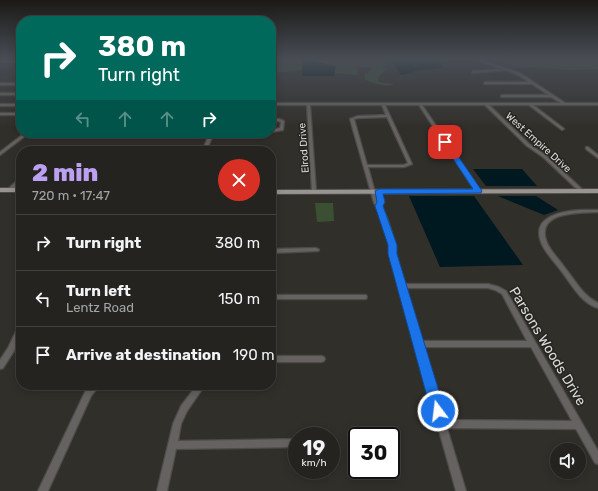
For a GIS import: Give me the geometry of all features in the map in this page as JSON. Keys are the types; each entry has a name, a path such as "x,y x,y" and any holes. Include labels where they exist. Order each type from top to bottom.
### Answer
{"main road":[{"path":"0,190 16,190"},
{"path":"276,192 598,191"}],"street":[{"path":"485,83 533,83 565,104"},
{"path":"0,84 16,84"},
{"path":"0,94 16,94"},
{"path":"502,96 552,96"},
{"path":"276,104 598,104"},
{"name":"Elrod Drive","path":"308,104 314,191"},
{"path":"365,166 404,166 410,164 383,104"},
{"path":"420,104 478,191"},
{"name":"West Empire Drive","path":"486,104 528,145 544,156 582,191"},
{"path":"530,104 562,129"},
{"path":"0,105 16,105"},
{"path":"0,114 16,114"},
{"path":"389,116 358,117 352,119 372,191 393,245 393,254 461,491"},
{"path":"276,121 283,122 282,129 276,130"},
{"path":"0,154 21,138"},
{"path":"586,148 598,158"},
{"path":"10,190 16,185"},
{"path":"379,191 381,202 379,206"},
{"path":"598,211 569,212 554,216 545,224 542,234 548,249 586,298 598,306"},
{"path":"276,251 316,250"},
{"name":"Parsons Woods Drive","path":"402,286 488,286 497,288 504,293 598,460"},
{"path":"276,297 364,296"},
{"path":"0,366 16,338"},
{"path":"419,344 532,344"},
{"path":"276,359 321,359"},
{"path":"43,491 88,394 92,390"},
{"path":"162,491 177,424 184,409 197,390"},
{"path":"441,424 579,425"},
{"path":"173,445 288,443"}],"green space":[{"path":"371,82 394,84 391,85 380,85"},
{"path":"315,203 333,203 334,221 317,222"}],"water":[{"path":"473,169 522,169 537,186 486,186"},
{"path":"409,196 474,196 523,265 440,267"},
{"path":"498,196 536,196 558,210 544,215"}],"route":[{"path":"438,411 393,254 393,245 379,206 381,202 379,191 478,191 445,142"}]}
